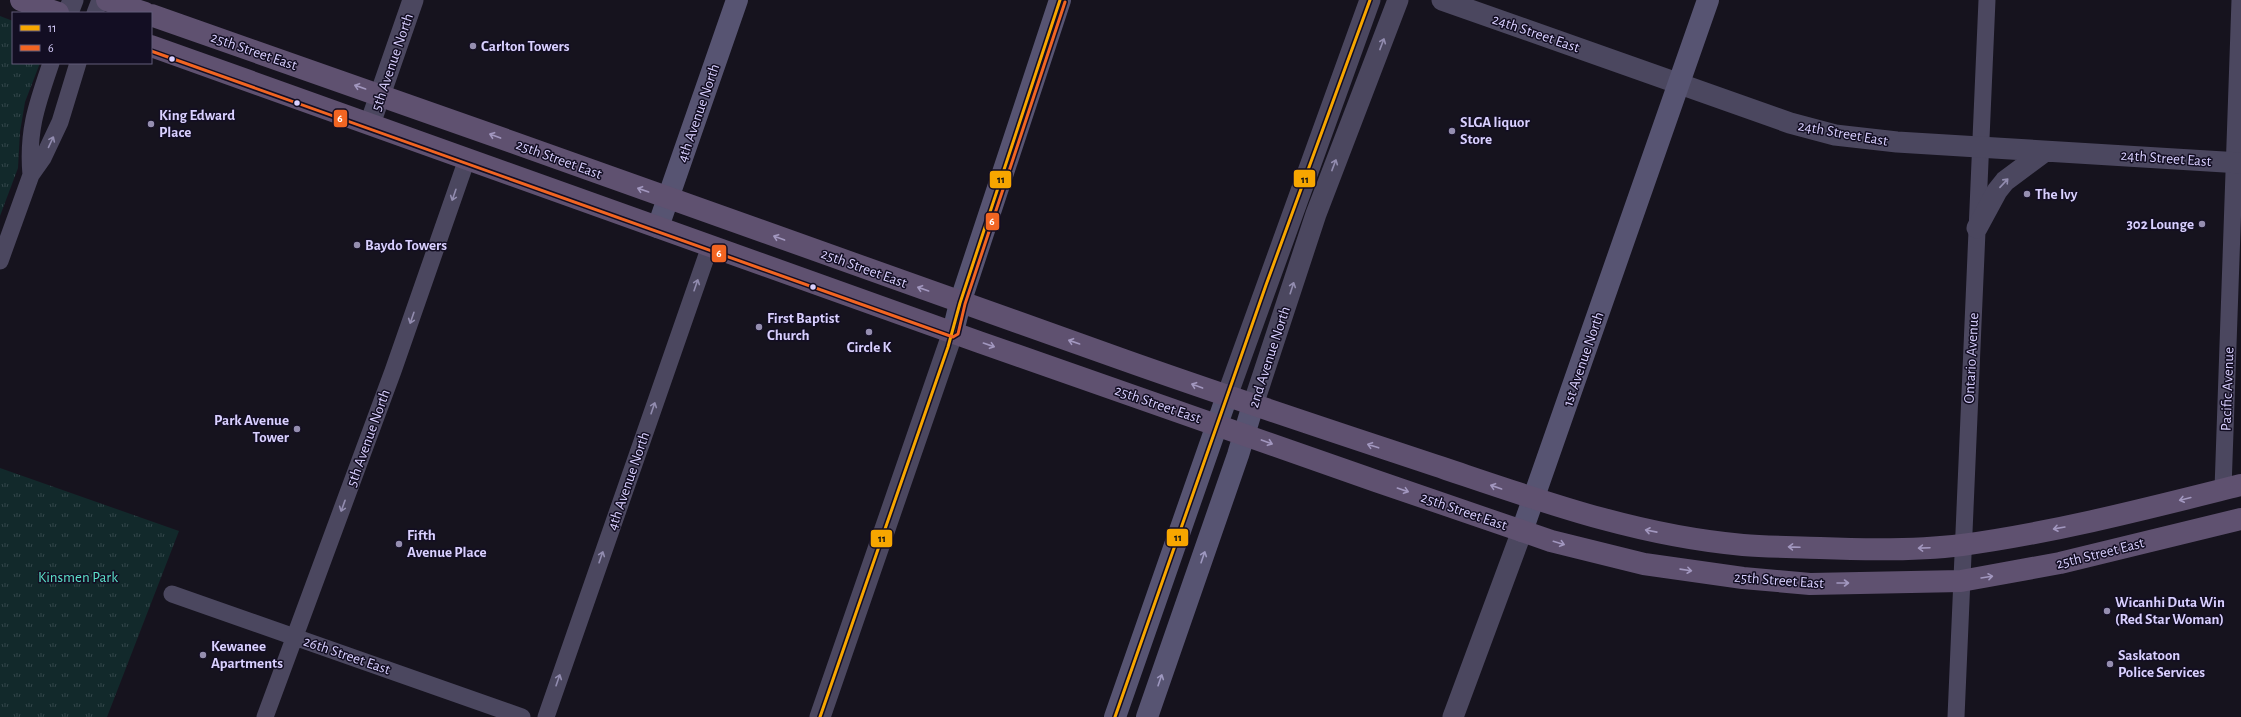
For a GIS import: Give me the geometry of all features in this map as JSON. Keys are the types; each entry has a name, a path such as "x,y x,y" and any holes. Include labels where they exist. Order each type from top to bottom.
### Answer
{"main road":[{"path":"21,0 55,12"},
{"path":"107,0 142,12"},
{"name":"4th Avenue North","path":"658,227 737,0"},
{"path":"952,332 960,303 1060,0"},
{"name":"1st Avenue North","path":"1522,531 1708,0"},
{"name":"25th Street East","path":"152,15 380,94 960,303 1227,396 1533,499 1621,525 1685,538 1745,546 1875,550 1962,545 2090,523 2232,487"},
{"name":"25th Street East","path":"152,46 952,332 1522,531 1584,551 1644,564 1743,578 1810,584 1961,581 2045,566 2241,519"},
{"name":"2nd Avenue North","path":"1115,717 1227,396"},
{"name":"2nd Avenue North","path":"1147,717 1245,434 1253,405"},
{"path":"2194,530 2213,514 2232,487"}],"street":[{"path":"68,12 73,0"},
{"path":"95,12 100,0"},
{"name":"5th Avenue North","path":"370,124 413,0"},
{"name":"2nd Avenue North","path":"1227,396 1370,0"},
{"name":"2nd Avenue North","path":"1253,405 1316,214 1398,0"},
{"name":"24th Street East","path":"1442,0 1790,123 1819,131 1897,142 2044,152 2107,154 2238,162"},
{"name":"Ontario Avenue","path":"1956,717 1962,545 1987,0"},
{"name":"Pacific Avenue","path":"2232,487 2240,0"},
{"path":"31,175 28,151 31,131 51,64"},
{"path":"0,261 31,175 43,158 60,122 78,64"},
{"path":"1977,228 1997,191 2005,181 2044,152"},
{"name":"5th Avenue North","path":"265,717 393,371 467,158"},
{"name":"4th Avenue North","path":"546,717 710,246"},
{"path":"820,717 952,332"},
{"name":"1st Avenue North","path":"1453,717 1522,531"},
{"name":"26th Street East","path":"172,594 522,717"}],"green space":[{"path":"0,16 12,21 12,64 40,64 25,102 20,132 18,168 0,216"},
{"name":"Kinsmen Park","path":"0,468 179,531 107,717 0,717"}],"transit line":[{"name":"11","path":"820,717 948,347 960,303 1060,0"},
{"name":"11","path":"1115,717 1266,285 1370,0"},
{"name":"6","path":"152,51 953,337 958,334 965,304 1065,2"}],"place":[{"name":"Carlton Towers","path":"473,46"},
{"name":"King Edward Place","path":"151,124"},
{"name":"SLGA liquor Store","path":"1452,131"},
{"name":"The Ivy","path":"2027,194"},
{"name":"302 Lounge","path":"2202,224"},
{"name":"Baydo Towers","path":"357,245"},
{"name":"First Baptist Church","path":"759,327"},
{"name":"Circle K","path":"869,332"},
{"name":"Park Avenue Tower","path":"297,429"},
{"name":"Fifth Avenue Place","path":"399,544"},
{"name":"Wicanhi Duta Win (Red Star Woman)","path":"2107,611"},
{"name":"Kewanee Apartments","path":"203,655"},
{"name":"Saskatoon Police Services","path":"2110,664"}]}
